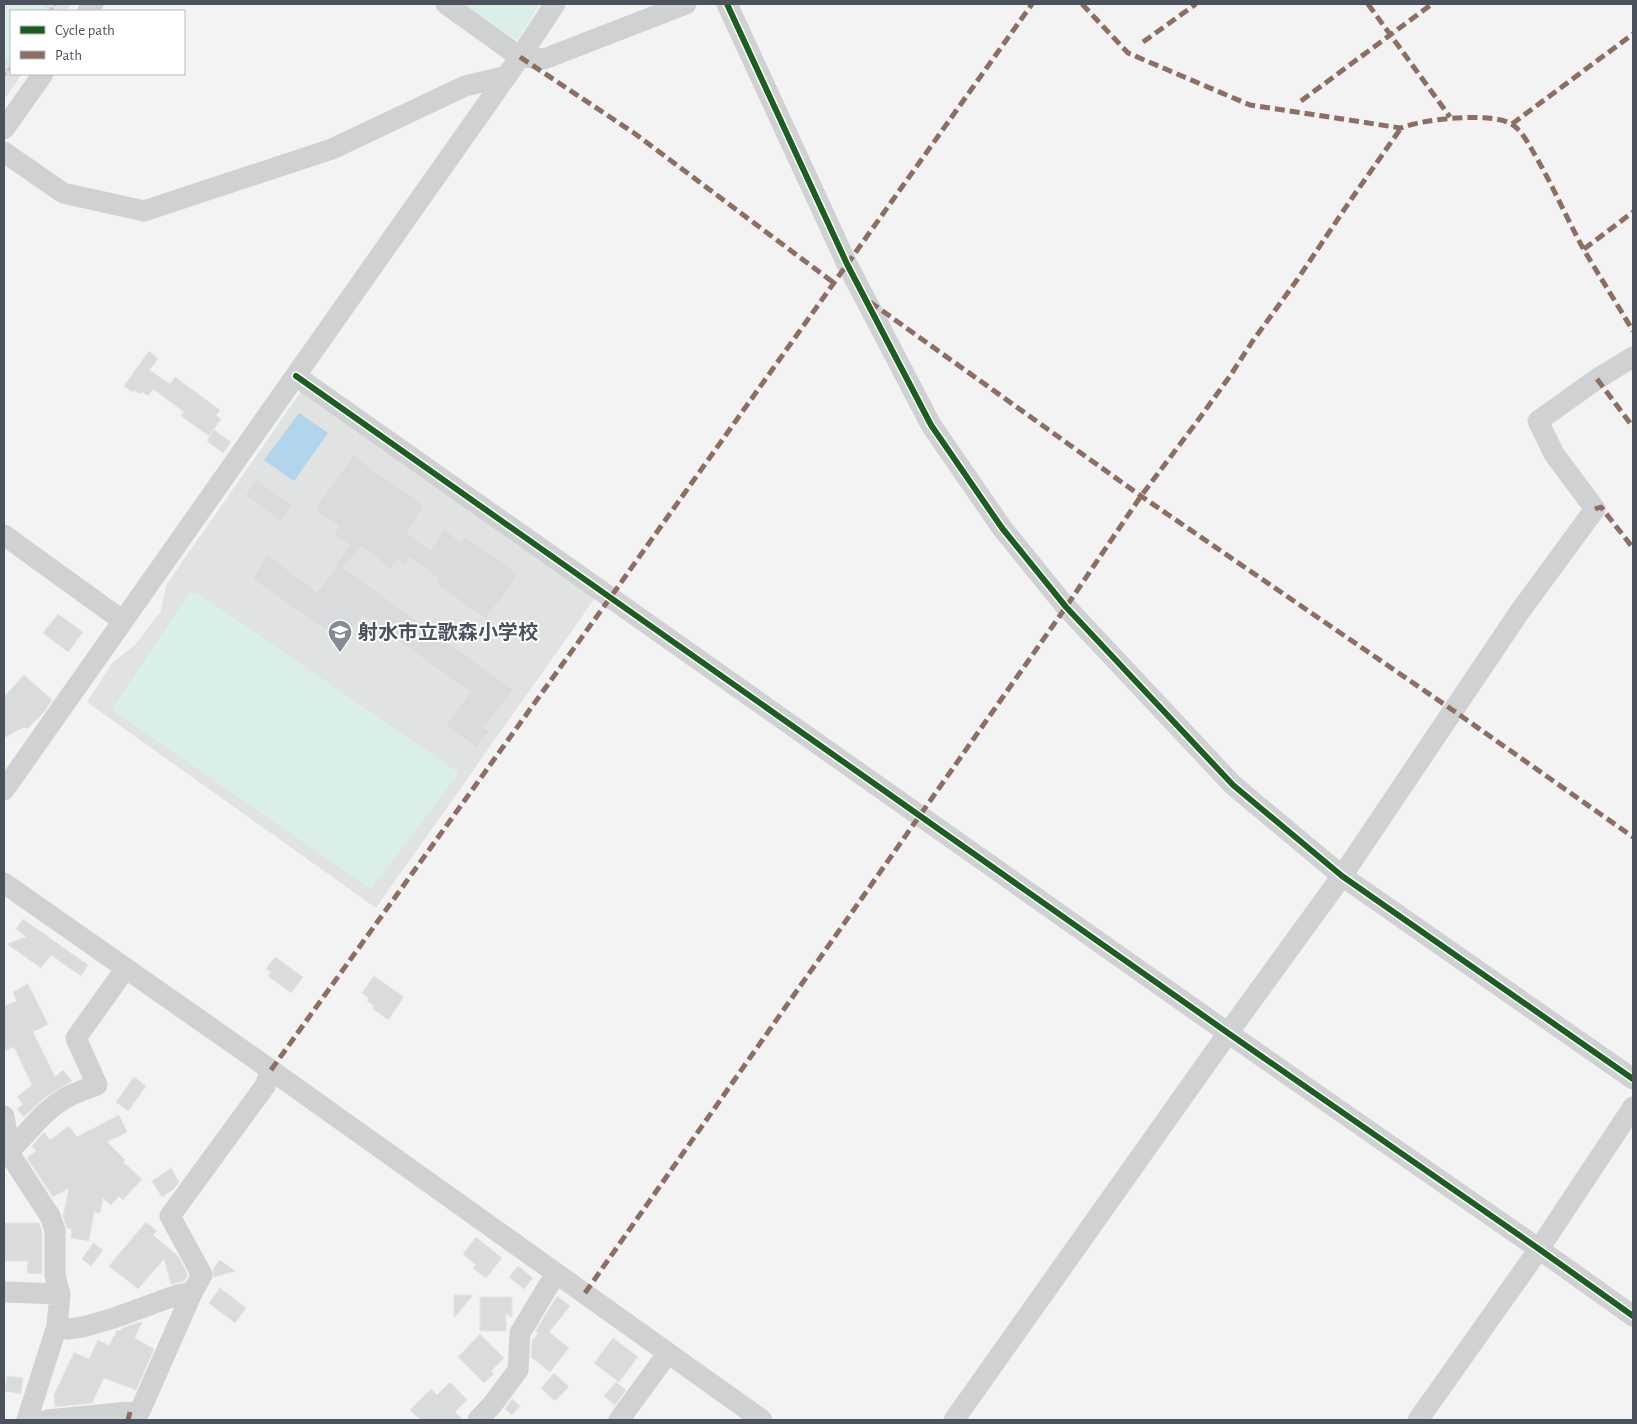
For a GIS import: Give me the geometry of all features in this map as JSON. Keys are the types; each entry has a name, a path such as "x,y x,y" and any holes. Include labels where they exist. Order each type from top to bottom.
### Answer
{"street":[{"path":"446,4 520,57 544,59 686,4"},
{"path":"4,790 507,76 555,4"},
{"path":"727,4 847,264 931,425 1002,528 1066,607 1233,785 1342,876 1633,1079"},
{"path":"4,130 42,75"},
{"path":"4,152 63,193 144,211 332,149 465,86 507,76"},
{"path":"954,1420 1228,1033 1342,876 1518,614 1595,509 1554,454 1538,422 1597,379 1633,356"},
{"path":"296,376 1633,1316"},
{"path":"4,535 123,621"},
{"path":"4,883 556,1272 762,1420"},
{"path":"10,1150 56,1103 76,1092 97,1085 76,1038 126,968"},
{"path":"47,1420 140,1411 192,1293 202,1275 170,1216 266,1086 270,1070"},
{"path":"1418,1420 1539,1249 1633,1107"},
{"path":"4,1116 11,1156 50,1216 55,1230 55,1276 60,1294 57,1326 27,1420"},
{"path":"478,1420 492,1405 518,1370 520,1333 556,1272"},
{"path":"4,1292 60,1294"},
{"path":"57,1326 67,1329 83,1327 177,1295 192,1293"},
{"path":"618,1420 668,1353"}],"shaded area":[{"path":"4,4 71,4 67,10 10,10 10,75 21,75 4,100"},
{"name":"射水市立歌森小学校","path":"302,390 595,598 376,908 87,702 113,662 135,645 161,611 166,585"}],"green space":[{"path":"4,4 47,4 43,10 10,10 10,56 4,65"},
{"path":"464,4 540,4 517,41"},
{"path":"190,592 202,596 459,773 371,889 112,710"}],"water":[{"path":"299,413 328,433 294,481 264,460"}],"building":[{"path":"149,351 158,359 149,370 170,384 175,377 220,410 216,415 221,419 209,436 181,416 184,412 153,389 148,396 134,390 132,392 124,386"},
{"path":"214,430 231,442 223,453 207,441"},
{"path":"353,455 424,506 407,533 430,550 444,529 461,542 465,536 519,574 486,619 434,583 438,579 410,557 405,566 398,560 391,569 362,547 343,567 514,690 484,727 490,731 477,748 445,726 470,692 363,616 343,642 252,579 267,554 317,592 337,566 349,545 333,535 339,526 314,510"},
{"path":"256,479 293,506 280,521 245,495"},
{"path":"58,614 83,632 68,652 43,633"},
{"path":"24,675 52,700 43,713 27,729 24,727 4,738 4,697"},
{"path":"23,919 88,965 81,976 51,955 41,968 7,944 26,937 16,929"},
{"path":"275,957 303,977 291,993 268,976 271,972 266,969"},
{"path":"374,976 404,997 388,1020 372,1008 374,1006 367,1001 369,998 362,993"},
{"path":"28,984 48,1024 33,1032 55,1077 63,1070 72,1081 44,1098 24,1117 17,1109 23,1104 17,1097 32,1085 14,1047 4,1051 4,1006 17,1001 13,992"},
{"path":"134,1077 146,1086 128,1111 116,1102"},
{"path":"119,1115 127,1132 107,1142 125,1160 123,1162 142,1179 123,1200 119,1196 111,1205 103,1198 100,1213 94,1212 89,1241 71,1238 72,1229 67,1228 63,1216 69,1188 53,1197 27,1158 36,1151 32,1146 44,1132 50,1140 69,1126 77,1137"},
{"path":"171,1168 179,1182 174,1189 162,1197 152,1181"},
{"path":"146,1222 157,1231 153,1235 178,1256 188,1275 184,1281 171,1284 164,1259 138,1289 109,1266"},
{"path":"4,1223 39,1223 42,1232 42,1274 27,1273 28,1261 4,1261"},
{"path":"476,1237 502,1258 486,1278 473,1268 476,1265 463,1254"},
{"path":"93,1243 103,1250 91,1266 82,1259"},
{"path":"220,1260 235,1271 214,1277 213,1269"},
{"path":"518,1266 533,1278 524,1289 509,1277"},
{"path":"220,1288 246,1308 235,1323 209,1303"},
{"path":"454,1295 473,1295 454,1318"},
{"path":"557,1296 570,1306 549,1332 569,1348 550,1372 531,1357 532,1341 539,1332 535,1332"},
{"path":"480,1297 512,1297 512,1318 506,1313 506,1331 480,1331"},
{"path":"142,1323 134,1338 154,1349 136,1390 104,1378 92,1403 55,1407 54,1395 74,1352 89,1359 98,1340 109,1346 117,1330 121,1331 122,1328"},
{"path":"480,1334 504,1358 491,1371 494,1374 484,1383 458,1357"},
{"path":"613,1338 638,1357 619,1382 594,1363"},
{"path":"554,1373 569,1387 555,1401 541,1388"},
{"path":"7,1376 23,1378 21,1394 5,1391"},
{"path":"450,1382 467,1400 455,1412 463,1420 421,1420 410,1410 431,1389 437,1395"},
{"path":"616,1382 626,1390 615,1405 604,1396"},
{"path":"512,1399 520,1406 512,1415 505,1409"}],"marked path":[{"path":"271,1070 610,598 1032,4"},
{"path":"1082,4 1128,53 1250,105 1401,128 1441,119 1475,117 1490,118 1513,125 1520,131 1528,143 1584,250 1633,331"},
{"path":"1143,42 1196,4"},
{"path":"1368,4 1450,117"},
{"path":"1301,101 1432,4"},
{"path":"1512,124 1633,34"},
{"path":"520,57 634,133 834,283"},
{"path":"585,1293 1066,607 1141,496 1230,376 1401,128"},
{"path":"1584,249 1633,212"},
{"path":"870,302 1141,496 1454,711 1633,837"},
{"path":"1597,379 1633,427"},
{"path":"1595,509 1601,507 1633,548"},
{"path":"128,1420 130,1412"}],"cycle path":[{"path":"727,4 847,264 931,425 1002,528 1066,607 1233,785 1342,876 1633,1079"},
{"path":"296,376 1633,1316"}],"place":[{"name":"射水市立歌森小学校","path":"340,653"}]}
